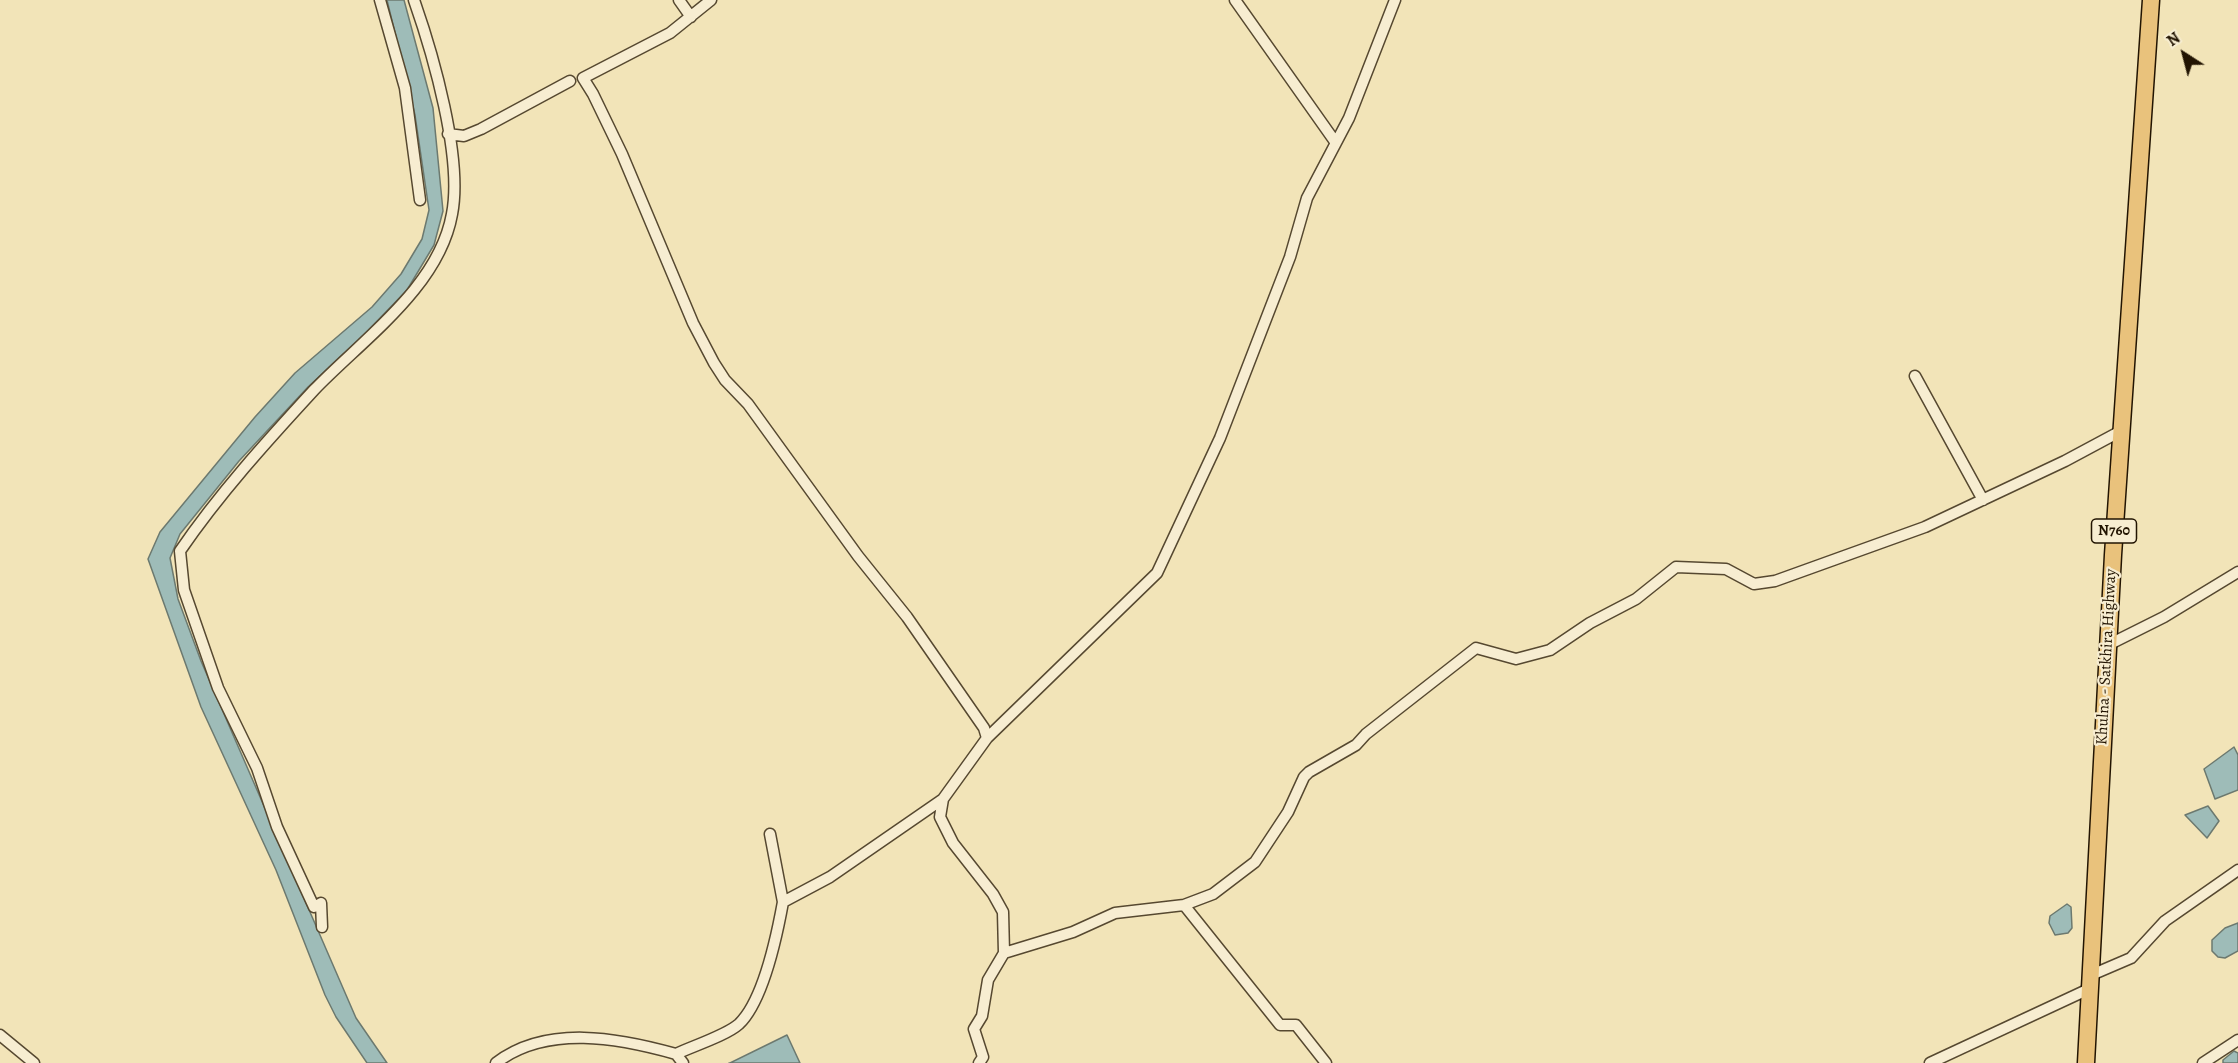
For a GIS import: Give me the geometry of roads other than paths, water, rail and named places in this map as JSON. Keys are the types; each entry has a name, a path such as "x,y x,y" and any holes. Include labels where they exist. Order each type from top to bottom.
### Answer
{"highway":[{"name":"Khulna - Satkhira Highway","path":"2086,1063 2121,431 2151,0"}],"street":[{"path":"380,0 405,88 420,200"},
{"path":"322,927 321,903 314,907 278,827 256,768 218,688 184,590 180,551 201,521 258,452 316,389 403,303 437,256 452,214 454,183 448,134 433,55 414,0"},
{"path":"680,0 691,17"},
{"path":"711,0 670,33 583,78 622,154 693,323 714,363 748,404 858,556 908,617 984,728 987,738"},
{"path":"1235,0 1336,143"},
{"path":"783,902 830,877 943,799 987,738 1076,649 1157,573 1220,438 1290,257 1307,198 1349,118 1395,0"},
{"path":"448,134 464,136 482,129 570,81"},
{"path":"1916,376 1983,500"},
{"path":"1004,953 1072,932 1115,913 1184,905 1213,894 1255,862 1288,812 1304,777 1309,772 1356,745 1366,734 1476,648 1516,659 1550,650 1590,623 1636,599 1676,567 1726,569 1754,584 1775,581 1924,527 2121,431"},
{"path":"2108,645 2164,617 2238,572"},
{"path":"943,799 940,817 953,843 993,894 1003,912 1004,953 988,980 982,1016 974,1029 983,1057 979,1063"},
{"path":"496,1063 511,1052 566,1037 609,1040 680,1058 738,1025 750,1010 775,944 783,902 770,834"},
{"path":"1930,1063 2089,983 2131,958 2165,921 2238,870"},
{"path":"1184,905 1280,1025 1296,1025 1326,1063"},
{"path":"0,1035 34,1063"},
{"path":"2204,1063 2238,1040"}],"water":[{"path":"387,0 404,0 433,108 443,211 434,245 407,290 359,340 308,387 239,461 180,534 170,558 178,599 201,661 356,1018 387,1063 367,1063 336,1017 325,995 276,870 201,707 148,559 160,532 255,417 295,373 372,307 401,274 422,239 429,210 415,115"},
{"path":"2234,747 2238,755 2238,790 2215,799 2204,769"},
{"path":"2208,806 2219,821 2207,838 2185,815"},
{"path":"2067,904 2071,907 2072,928 2068,933 2055,935 2049,923 2050,916"},
{"path":"2238,923 2238,951 2225,958 2218,957 2212,951 2212,940 2225,928"},
{"path":"787,1035 800,1063 730,1063"},
{"path":"2234,1051 2238,1053 2238,1063 2223,1063 2223,1060"}]}
